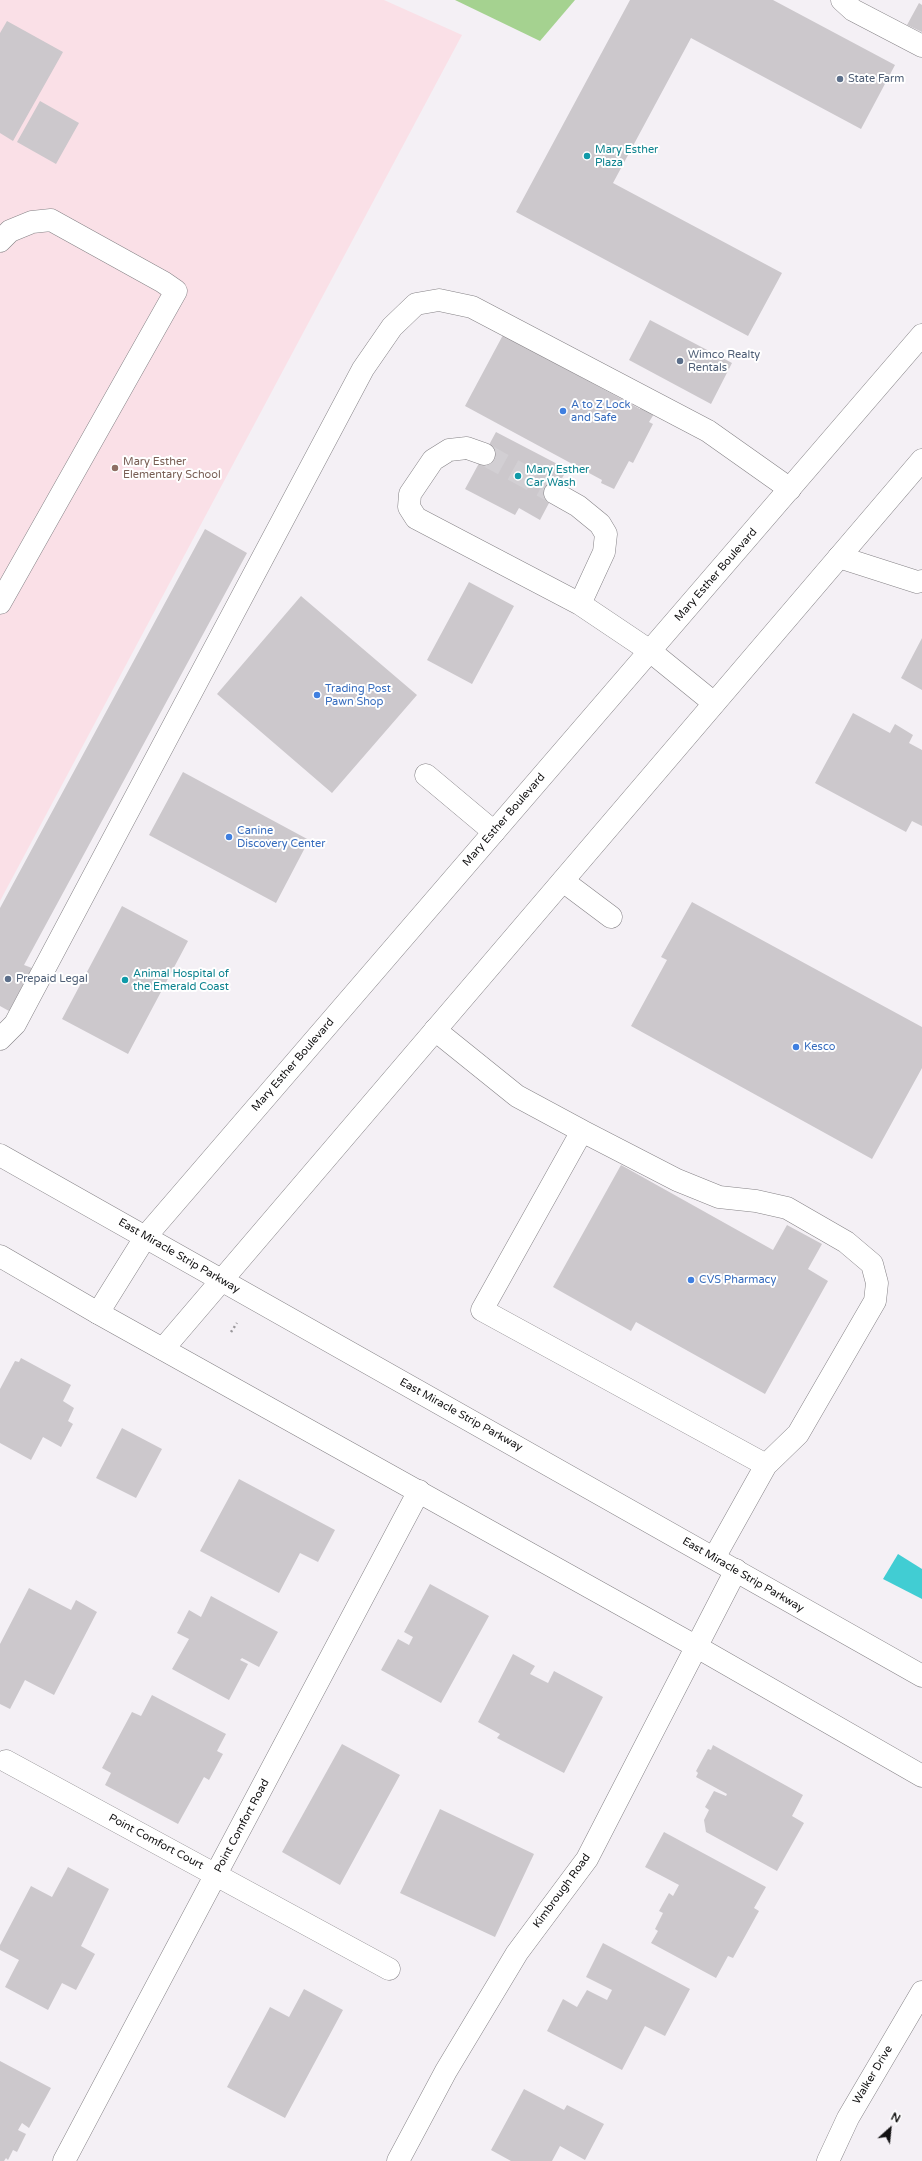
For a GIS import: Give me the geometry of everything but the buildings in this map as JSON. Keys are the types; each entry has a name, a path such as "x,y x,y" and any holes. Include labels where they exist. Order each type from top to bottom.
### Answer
{"main road":[{"path":"842,0 853,10 922,46"},
{"path":"0,241 10,231 32,222 51,220 163,282 176,291 0,603"},
{"path":"0,1039 15,1024 363,369 392,327 416,304 440,300 472,307 708,431 790,489"},
{"name":"Mary Esther Boulevard","path":"98,1313 146,1236 922,335"},
{"path":"484,454 467,448 449,450 433,460 410,494 409,507 416,518 580,604 650,651 714,703"},
{"path":"163,1349 922,460"},
{"path":"555,493 578,506 600,524 606,534 604,552 580,604"},
{"path":"839,557 916,582 922,581"},
{"path":"426,775 494,832"},
{"path":"562,881 611,917"},
{"path":"434,1030 517,1096 582,1131 677,1180 719,1197 756,1201 787,1208 846,1242 872,1264 877,1283 875,1301 798,1434 766,1465 714,1558"},
{"path":"582,1131 482,1310 766,1465"},
{"name":"East Miracle Strip Parkway","path":"0,1155 146,1236 221,1280 922,1676"},
{"path":"0,1256 98,1313 697,1647 922,1776"},
{"name":"Point Comfort Road","path":"64,2161 419,1491"},
{"name":"Kimbrough Road","path":"398,2161 446,2071 517,1953 587,1859 736,1570"},
{"name":"Point Comfort Court","path":"6,1761 389,1969"},
{"name":"Walker Drive","path":"828,2161 848,2118 922,1992"}],"shaded area":[{"name":"Mary Esther Elementary School","path":"0,0 384,0 462,35 0,901"}],"green space":[{"path":"455,0 575,0 540,41"}],"water":[{"path":"898,1554 922,1569 922,1599 883,1579"}],"tunnel":[{"path":"484,454 555,493"}],"place":[{"name":"State Farm","path":"840,79"},
{"name":"Mary Esther Plaza","path":"587,156"},
{"name":"Wimco Realty Rentals","path":"680,361"},
{"name":"A to Z Lock and Safe","path":"563,411"},
{"name":"Mary Esther Elementary School","path":"115,468"},
{"name":"Mary Esther Car Wash","path":"518,476"},
{"name":"Trading Post Pawn Shop","path":"317,695"},
{"name":"Canine Discovery Center","path":"229,837"},
{"name":"Prepaid Legal","path":"8,979"},
{"name":"Animal Hospital of the Emerald Coast","path":"125,980"},
{"name":"Kesco","path":"796,1047"},
{"name":"CVS Pharmacy","path":"691,1280"}]}
